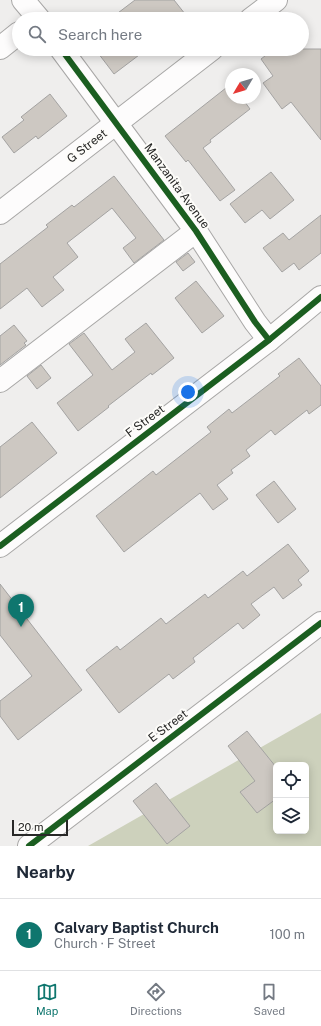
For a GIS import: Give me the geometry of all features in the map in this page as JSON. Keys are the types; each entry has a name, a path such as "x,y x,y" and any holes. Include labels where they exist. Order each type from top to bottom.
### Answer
{"street":[{"path":"23,0 32,12"},
{"path":"260,12 276,0"},
{"path":"0,48 12,39"},
{"name":"Manzanita Avenue","path":"66,56 196,231 255,322 269,340"},
{"name":"G Street","path":"0,214 203,56"},
{"path":"0,380 196,231"},
{"name":"F Street","path":"0,546 269,340 321,297"},
{"name":"E Street","path":"29,846 321,624"}],"green space":[{"path":"321,713 321,846 88,846"}],"building":[{"path":"135,0 174,0 183,12 119,12"},
{"path":"309,49 321,49 321,140 291,102 282,109 263,83 273,76 261,59 265,56 309,56"},
{"path":"100,56 138,56 114,74"},
{"path":"225,89 225,104 246,104 250,109 210,140 211,142 203,148 235,190 220,201 188,160 186,162 165,136"},
{"path":"50,94 67,116 38,139 36,136 14,153 2,137 24,120 21,117"},
{"path":"271,172 294,200 270,219 262,210 245,223 230,204"},
{"path":"114,176 164,240 134,263 123,248 136,238 112,208 67,243 78,257 53,277 64,290 42,307 27,288 0,309 0,264 48,227 46,225 72,205 74,207"},
{"path":"321,215 321,253 299,270 294,263 282,272 263,248 283,233 289,240"},
{"path":"188,253 195,262 183,271 176,262"},
{"path":"196,281 224,316 202,333 175,298"},
{"path":"146,323 174,358 152,375 151,373 78,431 57,403 93,375 69,344 84,333 112,370 135,352 125,339"},
{"path":"14,325 27,341 24,343 26,345 0,365 0,336"},
{"path":"299,358 321,386 321,405 309,414 307,410 275,435 271,430 246,450 250,456 231,470 233,473 217,485 228,499 213,510 200,493 124,552 96,516 153,471 156,475 211,432 207,427 229,409 232,413 280,376 278,374"},
{"path":"41,365 51,378 37,389 27,376"},
{"path":"32,422 57,453 0,498 0,447"},
{"path":"274,481 296,509 278,523 256,495"},
{"path":"288,544 309,571 298,580 302,585 283,599 274,587 251,604 260,615 243,629 238,623 193,658 195,662 173,679 169,674 119,713 86,670 117,646 120,650 161,618 166,624 205,594 208,598 243,571 247,576"},
{"path":"0,584 82,690 18,740 0,716 0,701 32,676 0,635"},
{"path":"247,731 273,763 273,801 257,813 240,792 255,781 228,746"},
{"path":"156,783 190,826 167,844 133,801"}],"cycle path":[{"path":"66,56 196,231 255,322 269,340"},
{"path":"0,546 269,340 321,297"},
{"path":"29,846 321,623"}],"place":[{"name":"Calvary Baptist Church","path":"21,627"}]}
